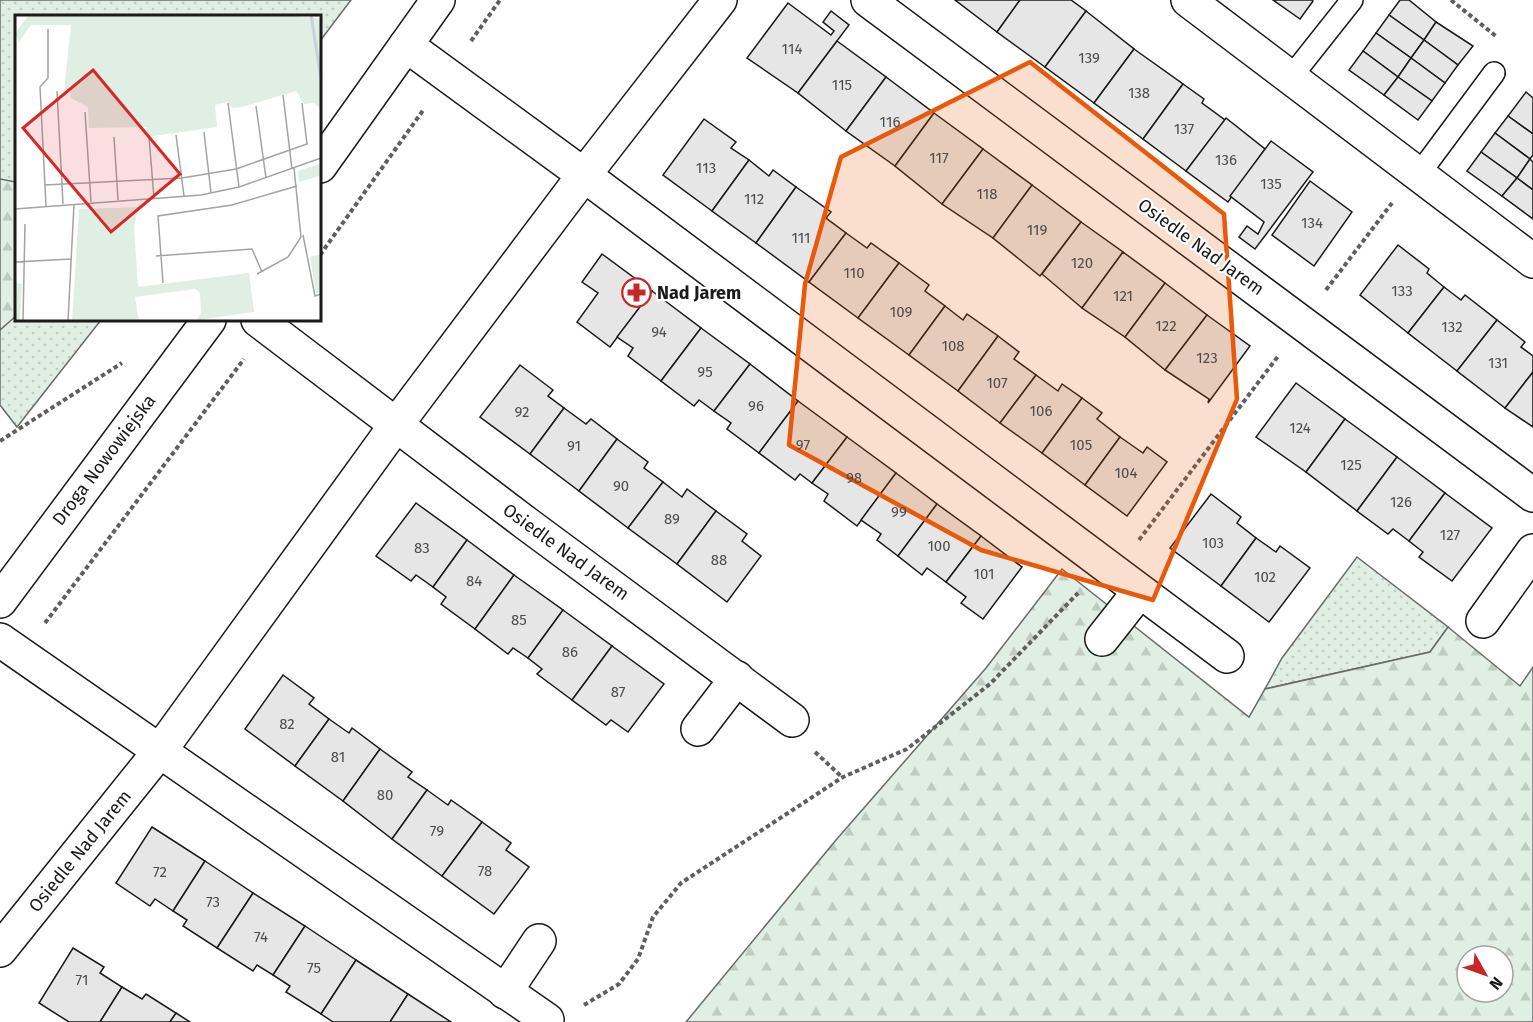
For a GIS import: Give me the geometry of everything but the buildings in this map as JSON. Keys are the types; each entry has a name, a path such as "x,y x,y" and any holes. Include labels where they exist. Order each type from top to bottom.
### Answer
{"street":[{"path":"321,165 438,0"},
{"name":"Osiedle Nad Jarem","path":"0,950 159,752 396,425 584,175 720,0"},
{"name":"Osiedle Nad Jarem","path":"868,0 1533,495"},
{"path":"1188,0 1533,261"},
{"path":"406,45 584,175 1227,656"},
{"name":"Droga Nowowiejska","path":"0,601 208,321"},
{"name":"Osiedle Nad Jarem","path":"263,323 792,720"},
{"path":"1483,621 1533,550"},
{"path":"1102,639 1139,592"},
{"path":"10,648 549,1021"},
{"path":"698,729 737,678"},
{"path":"505,992 539,941"}],"lane":[{"path":"1291,78 1352,0"},
{"path":"1417,173 1494,73"}],"path":[{"path":"321,254 500,0"},
{"path":"1451,0 1506,44"},
{"path":"549,1021 585,1005 619,984 638,959 653,917 681,883 843,777 907,749 990,684 1095,575 1126,558 1302,322 1417,173"},
{"path":"10,648 263,323"},
{"path":"0,441 122,363"}],"highlighted area":[{"path":"1030,62 1224,214 1237,399 1153,600 981,550 789,445 805,284 841,157"}],"green space":[{"path":"0,0 351,0 321,40 321,15 15,15 15,321 100,321 17,427 0,405"},
{"path":"0,179 15,182 15,317 0,330"},
{"path":"1357,557 1448,627 1430,652 1265,689 1282,658"},
{"path":"1062,569 1249,717 1265,689 1430,652 1448,627 1520,686 1533,667 1533,1022 686,1022 836,840 986,668"}],"place":[{"name":"Nad Jarem","path":"636,293"}]}
